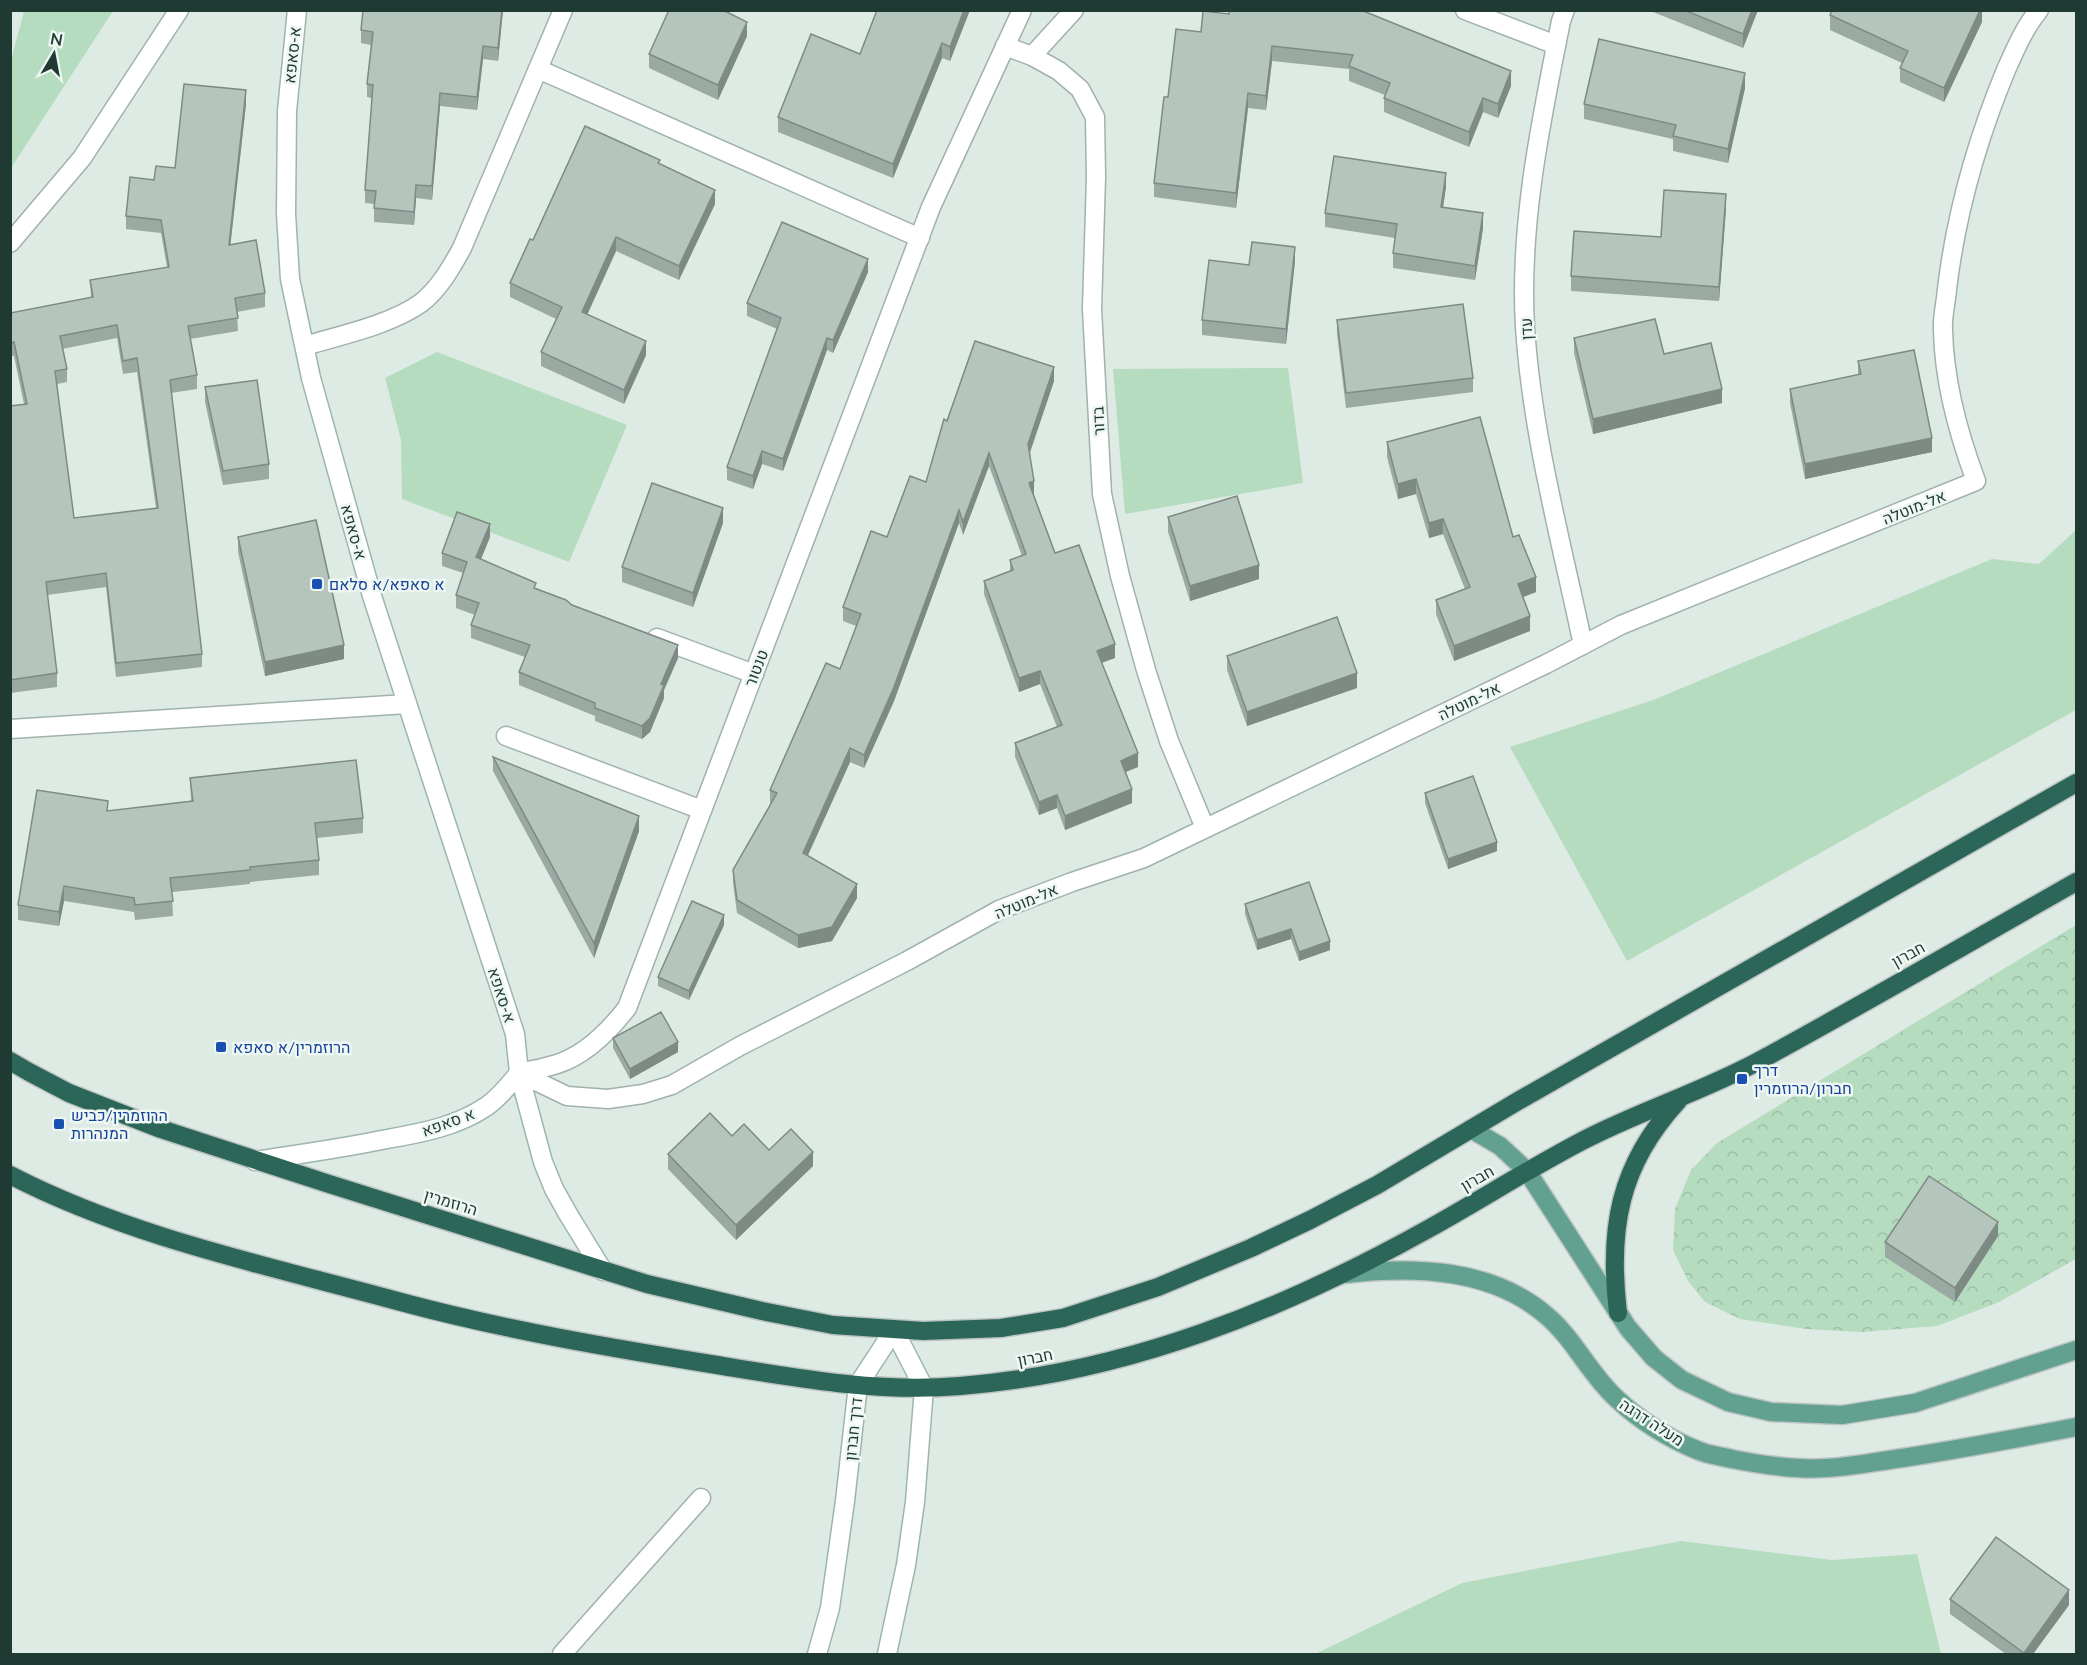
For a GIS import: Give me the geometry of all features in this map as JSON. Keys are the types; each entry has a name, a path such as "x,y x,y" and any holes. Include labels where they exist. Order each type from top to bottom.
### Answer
{"highway":[{"name":"חברון","path":"894,1330 1001,1328 1063,1318 1158,1287 1251,1248 1377,1185 2076,783"},
{"name":"חברון","path":"858,1384 924,1388 1020,1380 1088,1366 1187,1339 1280,1304 1343,1274 1429,1228 1601,1131 1752,1065 2076,882"},
{"name":"הרוזמרין","path":"10,1061 39,1078 99,1105 255,1161 603,1270 694,1296 805,1320 894,1330"},
{"path":"1618,1313 1614,1242 1623,1197 1635,1163 1648,1138 1683,1096"},
{"path":"10,1175 82,1207 141,1229 447,1314 538,1334 662,1356 793,1377 858,1384"}],"main road":[{"path":"1471,1129 1500,1146 1527,1171 1628,1328 1654,1358 1682,1380 1728,1402 1770,1412 1842,1415 1915,1403 2076,1350"},
{"name":"מעלה דרגה","path":"1343,1274 1391,1270 1437,1272 1467,1276 1493,1284 1524,1299 1548,1316 1616,1399 1654,1427 1698,1451 1763,1466 1825,1468 1996,1443 2076,1427"}],"street":[{"path":"10,243 82,158 179,10"},
{"name":"א-סאפא","path":"297,10 287,111 286,214 290,279 311,378 372,596 515,1034 519,1073"},
{"path":"305,346 393,318 421,302 447,276 462,248 563,10"},
{"name":"טנטור","path":"519,1073 558,1064 576,1055 610,1030 627,1008 931,207 1022,10"},
{"path":"1032,56 1074,10"},
{"path":"1465,10 1556,45"},
{"name":"עדן","path":"1565,10 1537,143 1526,247 1525,327 1537,435 1583,645"},
{"name":"אל-מוטלה","path":"519,1073 567,1096 587,1098 608,1099 634,1096 672,1085 740,1046 907,961 999,910 1144,858 1621,625 1976,481 1965,453 1947,381 1943,328 1949,278 1956,233 1971,168 2014,52 2030,21 2039,10"},
{"name":"בדור","path":"1005,46 1032,56 1059,71 1080,89 1095,117 1096,177 1092,309 1102,494 1120,576 1146,670 1169,741 1205,828"},
{"path":"538,69 920,238"},
{"path":"643,632 754,674"},
{"path":"10,729 407,704"},
{"path":"506,736 702,810"},
{"path":"519,1073 543,1162 554,1189 567,1215 603,1270"},
{"name":"א סאפא","path":"255,1161 369,1143 438,1129 486,1106 502,1094 519,1073"},
{"path":"887,1654 906,1565 915,1502 924,1388 894,1330"},
{"name":"דרך חברון","path":"817,1654 832,1596 858,1384 894,1330"},
{"path":"562,1654 701,1498"}],"green space":[{"path":"24,11 113,11 11,168 11,61"},
{"path":"437,352 627,425 569,562 402,499 401,440 385,378"},
{"path":"1288,368 1303,483 1125,514 1113,369"},
{"path":"2076,530 2076,710 1627,961 1510,747 1653,700 1992,559 2039,564"},
{"path":"2076,925 2076,1259 1999,1302 1937,1326 1861,1332 1806,1329 1740,1319 1705,1302 1688,1281 1673,1250 1675,1209 1691,1170 1717,1143"},
{"path":"1681,1541 1832,1560 1917,1554 1941,1654 1315,1654 1462,1583"}],"building":[{"path":"363,10 502,10 498,48 483,46 477,97 440,93 432,186 416,185 414,212 374,208 376,191 365,190 373,85 367,84 373,32 361,30"},
{"path":"669,10 723,10 747,22 718,85 649,54"},
{"path":"877,10 964,10 950,47 942,43 893,164 778,117 811,34 860,54"},
{"path":"1229,10 1361,10 1511,71 1498,104 1483,98 1469,132 1384,98 1390,83 1349,66 1353,55 1272,46 1266,96 1248,93 1236,193 1154,183 1164,97 1168,97 1176,29 1201,32 1203,11 1229,14"},
{"path":"1684,10 1752,10 1743,34"},
{"path":"1832,10 1980,10 1944,88 1900,68 1908,51 1830,15"},
{"path":"1599,39 1745,73 1728,149 1673,136 1676,125 1584,104"},
{"path":"184,84 246,90 229,245 256,240 265,293 235,298 238,318 188,326 197,375 170,380 202,654 116,663 106,573 46,582 57,673 10,680 10,406 27,404 14,342 10,343 10,313 93,297 90,280 169,267 161,220 126,216 130,177 154,180 156,166 175,168","holes":["117,325 123,361 137,358 158,508 74,518 55,371 67,369 60,336"]},
{"path":"585,126 660,160 658,163 715,190 679,266 616,237 582,312 646,341 624,390 541,352 562,307 510,283 530,239 533,240"},
{"path":"1334,156 1446,173 1441,207 1483,213 1475,266 1393,253 1397,224 1325,213"},
{"path":"1664,190 1726,194 1719,287 1571,276 1574,231 1661,237"},
{"path":"782,222 868,259 833,340 827,338 783,459 762,451 753,476 727,467 781,318 747,303"},
{"path":"1252,242 1295,247 1286,329 1202,320 1209,260 1249,265"},
{"path":"1463,304 1473,378 1346,393 1337,320"},
{"path":"1655,319 1664,354 1711,343 1722,389 1593,419 1574,338"},
{"path":"975,341 1054,367 1028,444 1034,481 1029,483 1055,553 1079,545 1115,644 1097,651 1138,753 1121,761 1132,789 1065,816 1057,795 1039,802 1015,743 1062,725 1040,671 1019,678 984,581 1013,570 1010,560 1026,554 989,453 963,522 959,510 894,687 864,755 850,748 803,853 857,884 832,927 798,935 737,900 733,870 777,793 770,790 826,663 840,669 861,614 843,607 871,531 887,537 910,476 926,482 944,419 947,421"},
{"path":"1914,350 1932,438 1805,464 1790,389 1861,374 1858,361"},
{"path":"257,380 269,464 223,471 205,387"},
{"path":"1480,417 1513,537 1519,535 1536,577 1518,584 1530,616 1454,646 1436,600 1470,587 1443,519 1429,523 1416,479 1398,484 1387,442"},
{"path":"652,483 723,508 693,593 622,567"},
{"path":"1237,496 1259,565 1190,586 1168,517"},
{"path":"457,512 490,524 476,557 536,583 534,588 566,600 572,605 678,645 661,684 664,685 650,718 642,726 595,708 595,703 519,672 530,645 471,625 479,603 456,595 467,562 442,553"},
{"path":"316,520 344,645 265,662 238,537"},
{"path":"1337,617 1357,673 1247,712 1227,656"},
{"path":"493,757 639,816 594,943"},
{"path":"356,760 363,818 315,823 319,860 170,878 173,901 135,905 134,898 64,886 59,912 18,905 37,790 108,801 107,811 193,801 190,778"},
{"path":"1473,776 1497,842 1448,859 1425,793"},
{"path":"1309,882 1330,941 1299,952 1291,929 1257,940 1245,904"},
{"path":"692,901 724,915 689,991 658,977"},
{"path":"661,1012 678,1042 630,1069 613,1038"},
{"path":"710,1113 732,1136 744,1124 769,1150 791,1129 813,1152 736,1225 668,1154"},
{"path":"1929,1176 1998,1222 1955,1288 1885,1242"},
{"path":"1996,1537 2069,1590 2024,1653 1950,1599"}],"place":[{"name":"א סאפא/א סלאם","path":"317,584"},
{"name":"הרוזמרין/א סאפא","path":"221,1047"},
{"name":"דרך חברון/הרוזמרין","path":"1742,1079"},
{"name":"הרוזמרין/כביש המנהרות","path":"59,1124"}]}
